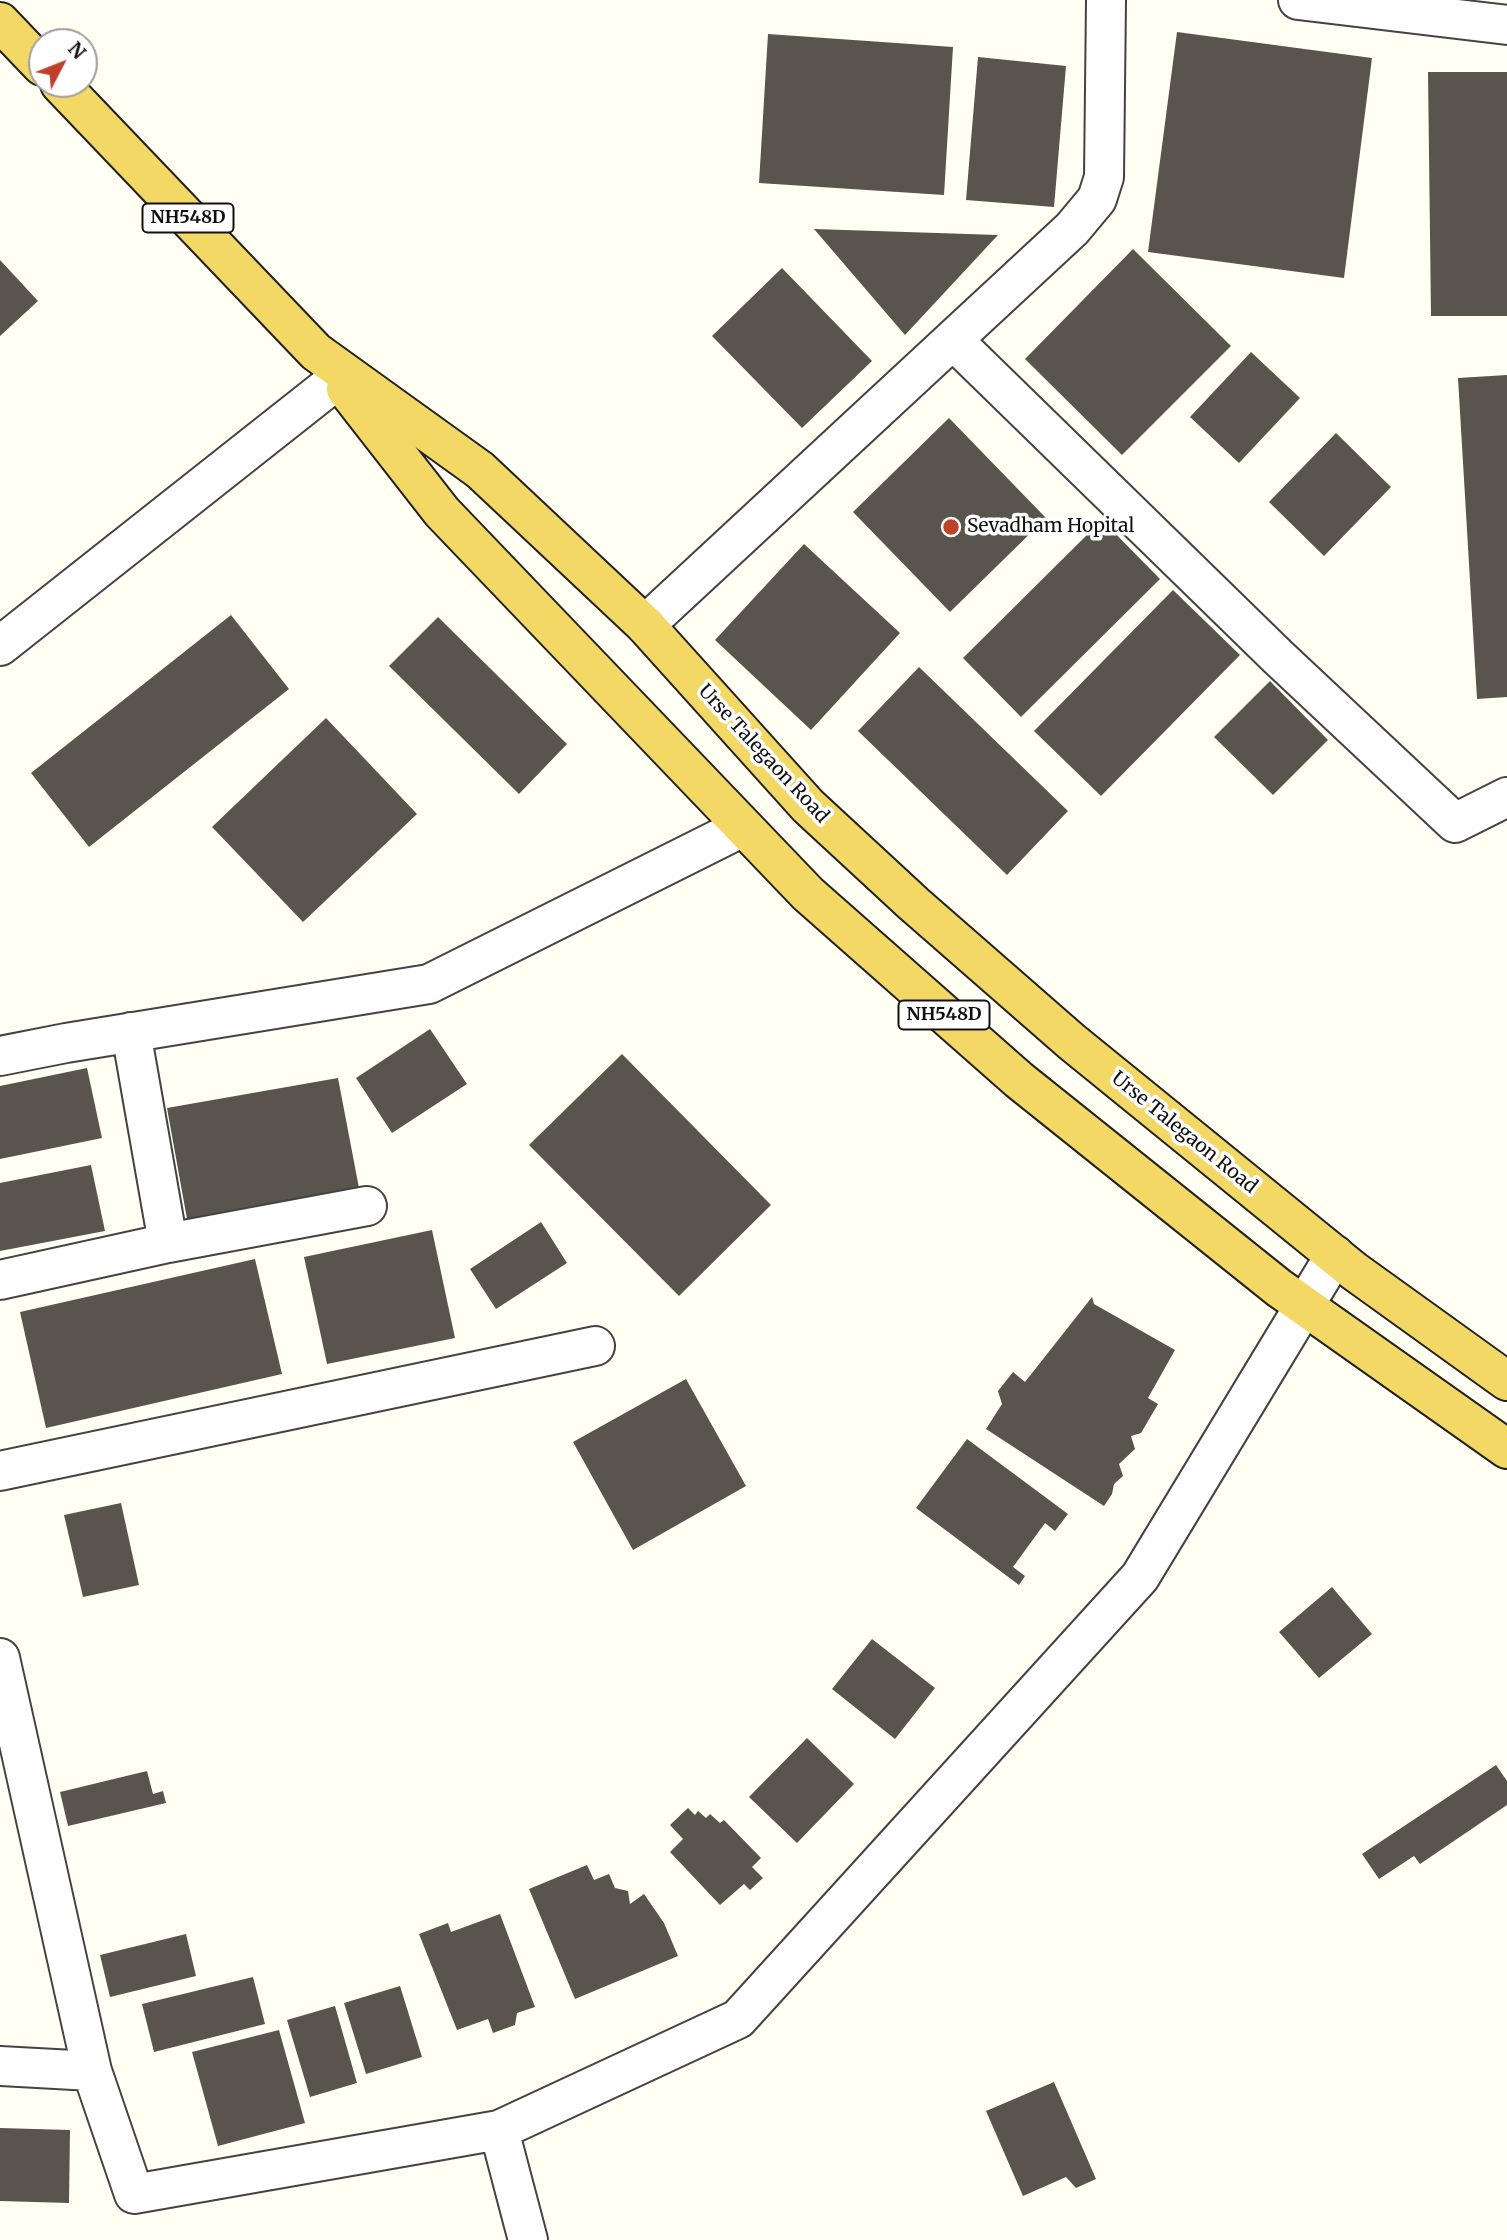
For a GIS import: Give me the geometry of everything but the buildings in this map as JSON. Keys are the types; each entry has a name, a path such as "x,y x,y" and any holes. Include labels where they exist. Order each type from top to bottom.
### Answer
{"highway":[{"path":"0,22 28,51"},
{"name":"Urse Talegaon Road","path":"73,98 327,365 480,470 645,625 808,806 914,904 1072,1042 1335,1255 1507,1381"},
{"name":"NH548D","path":"327,365 442,512 808,894 1019,1080 1279,1289 1507,1449"}],"street":[{"path":"645,625 1072,229 1097,199 1104,177 1106,0"},
{"path":"1298,0 1507,25"},
{"path":"953,340 1278,657 1455,822 1507,797"},
{"path":"0,646 327,365"},
{"path":"0,1056 429,984 743,827"},
{"path":"131,1032 168,1242"},
{"path":"0,1280 168,1242 367,1206"},
{"path":"0,1658 92,2071 134,2194 499,2130 738,2019 1140,1577 1335,1255"},
{"path":"0,1471 595,1346"},
{"path":"0,2066 92,2071"},
{"path":"499,2130 528,2240"}],"place":[{"name":"Sevadham Hopital","path":"951,527"}]}
